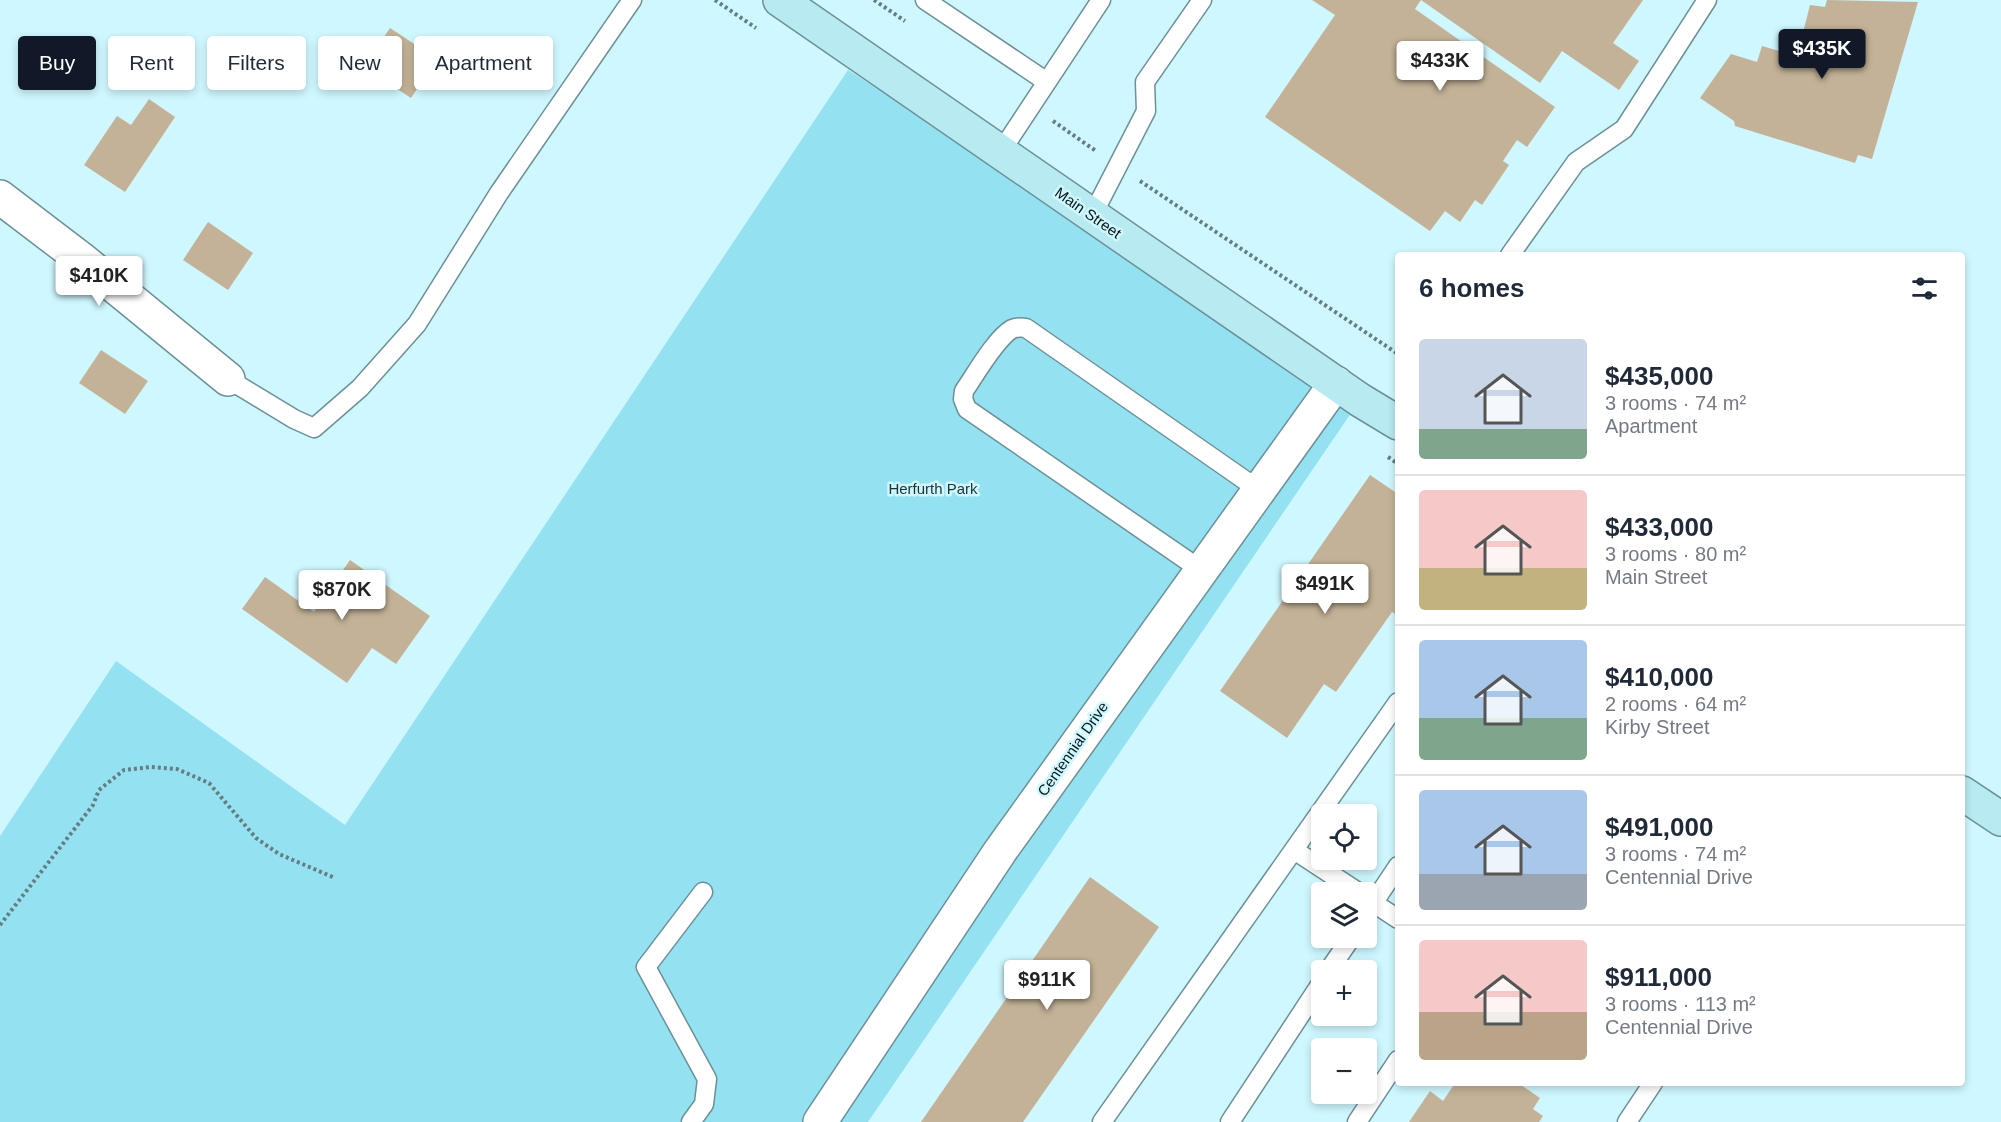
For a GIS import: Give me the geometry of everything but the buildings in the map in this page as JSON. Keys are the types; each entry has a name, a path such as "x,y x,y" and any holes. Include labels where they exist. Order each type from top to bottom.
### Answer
{"street":[{"name":"Main Street","path":"780,0 1336,383 1395,418"},
{"path":"0,197 80,258 228,379"},
{"name":"Centennial Drive","path":"820,1122 1001,850 1336,383"},
{"path":"1965,795 2001,819"}],"lane":[{"path":"228,379 294,419 314,428 360,388 417,324 499,193 632,0"},
{"path":"925,0 1047,82"},
{"path":"1000,153 1101,0"},
{"path":"1092,216 1146,111 1145,82 1202,0"},
{"path":"1512,252 1576,162 1624,129 1707,0"},
{"path":"1201,570 967,409 963,399 964,391 1002,337 1012,329 1026,328 1259,490"},
{"path":"1109,1119 1395,706"},
{"path":"1294,850 1343,882"},
{"path":"1377,894 1395,870"},
{"path":"691,1122 704,1104 707,1079 646,967 703,892"},
{"path":"1377,909 1395,918"},
{"path":"1230,1122 1311,999"},
{"path":"1357,1122 1395,1065"},
{"path":"1627,1122 1651,1086"}],"path":[{"path":"0,925 93,805 99,790 124,770 151,767 177,769 209,783 256,838 279,854 335,878"}],"green space":[{"name":"Herfurth Park","path":"848,70 1360,400 868,1122 0,1122 0,836 116,661 345,825"}]}
